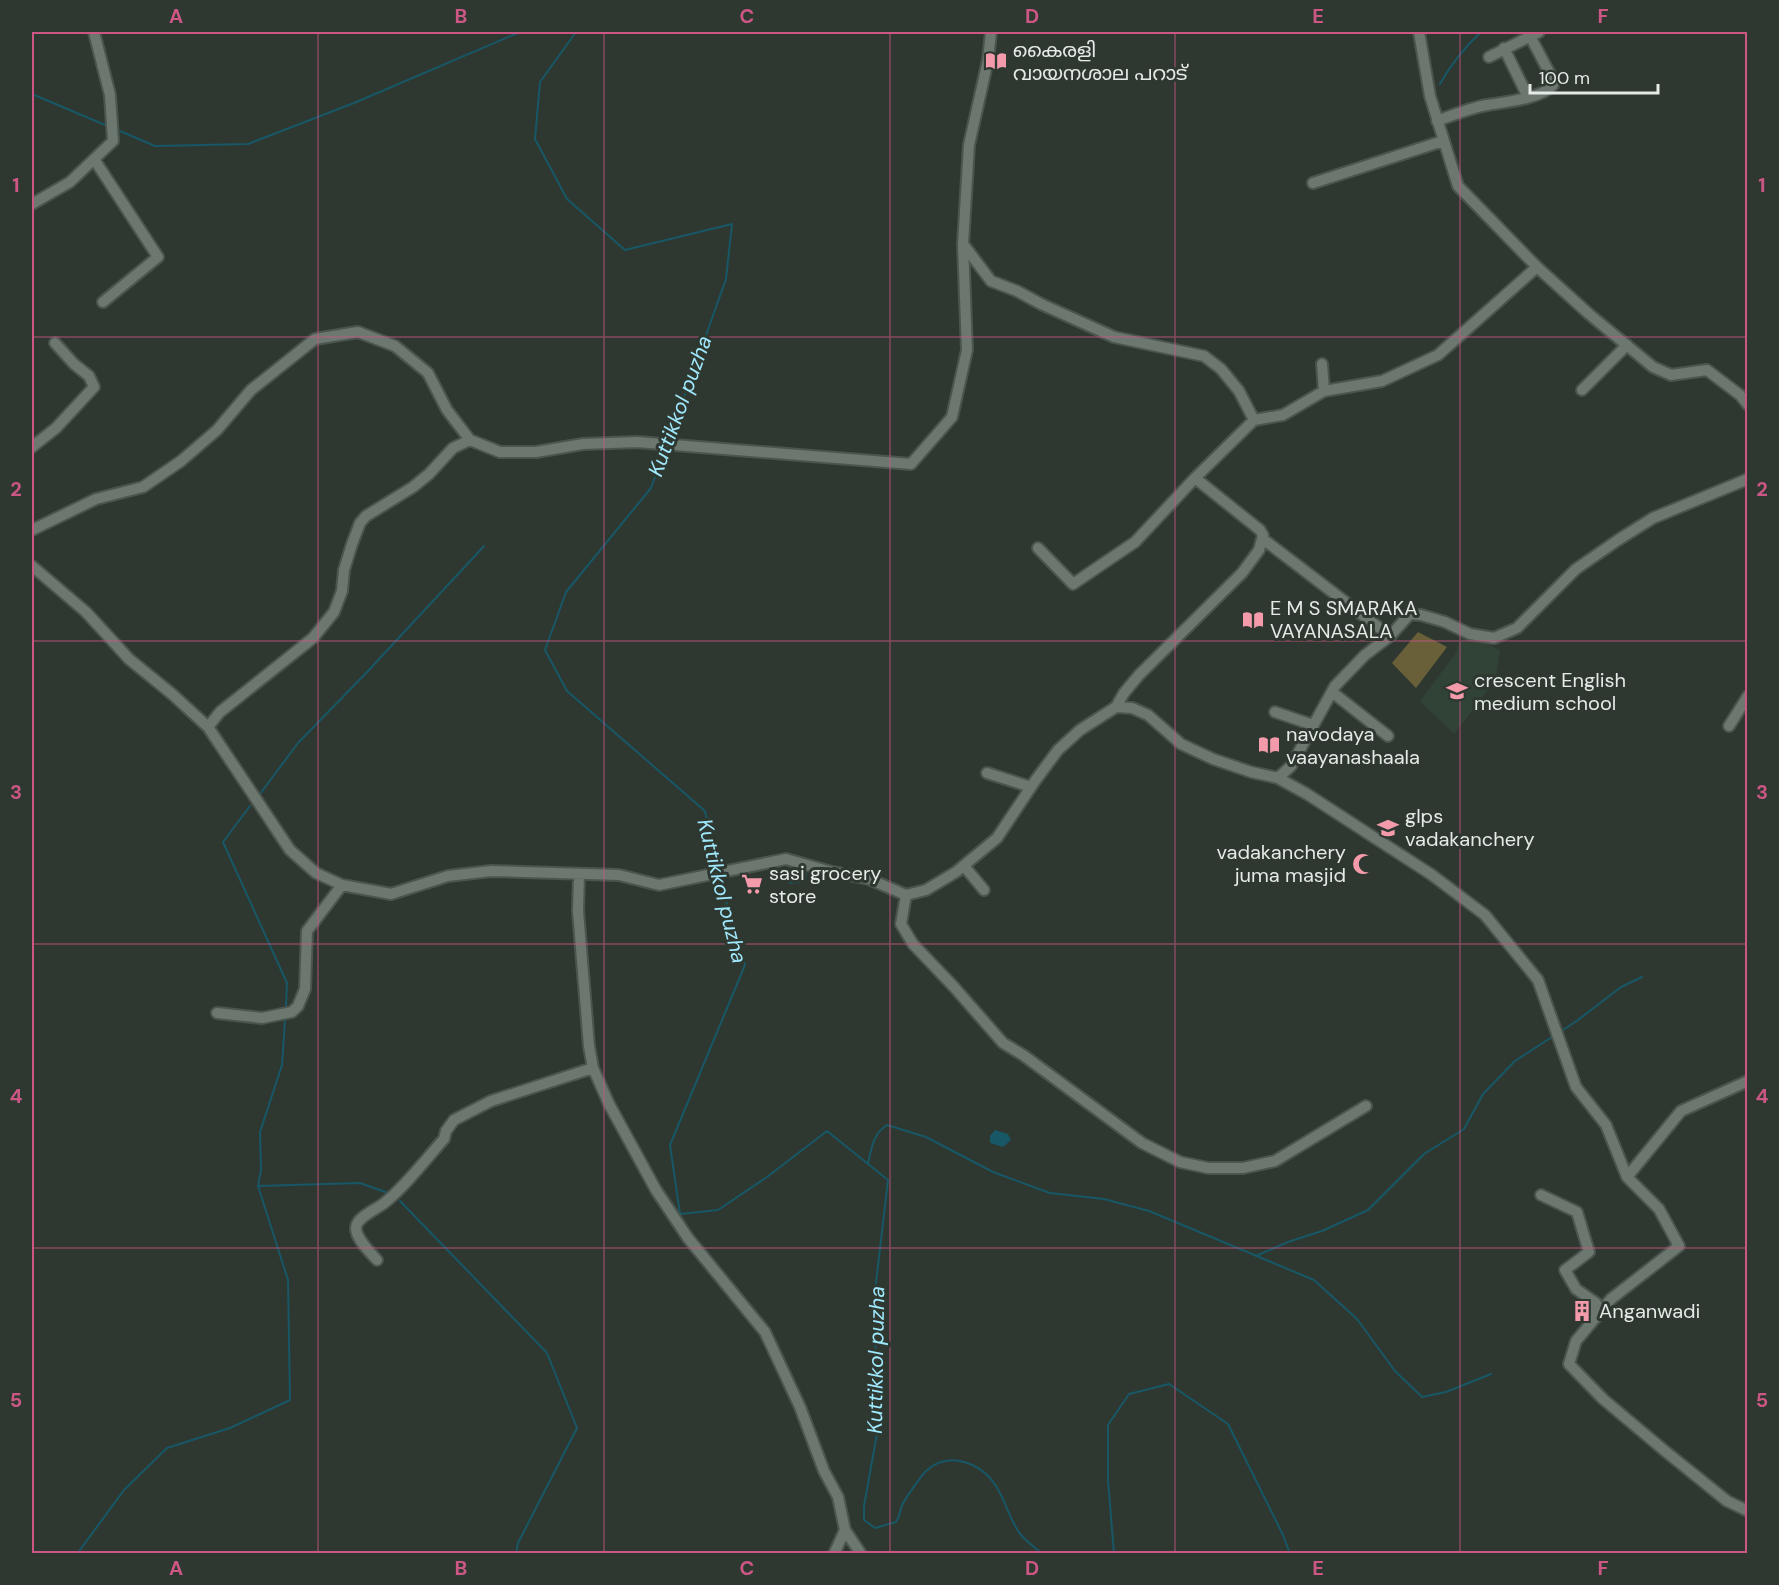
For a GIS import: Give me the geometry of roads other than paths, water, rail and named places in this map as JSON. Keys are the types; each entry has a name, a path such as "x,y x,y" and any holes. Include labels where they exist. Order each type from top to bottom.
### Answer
{"street":[{"path":"32,204 70,182 113,141 110,94 94,32"},
{"path":"32,530 96,499 143,487 181,461 217,430 251,390 315,339 358,332 395,346 428,373 447,410 470,440 500,452 536,452 583,444 637,442 911,464 952,417 967,350 963,244 969,145 988,60 991,32"},
{"path":"1419,32 1430,96 1458,186 1537,267 1653,367 1671,375 1707,370 1740,395 1748,405"},
{"path":"1437,121 1487,105 1497,105 1528,97 1544,92 1553,85 1535,34 1489,57"},
{"path":"1504,48 1528,97"},
{"path":"1313,183 1443,141"},
{"path":"94,159 158,257 103,302"},
{"path":"963,244 991,281 1114,337 1204,356 1221,369 1239,391 1254,420"},
{"path":"964,281 976,263"},
{"path":"1038,548 1073,584 1135,542 1254,420 1283,415 1324,391 1382,381 1438,355 1537,267"},
{"path":"32,447 56,429 94,387 89,376 74,364 55,343"},
{"path":"1582,390 1627,345"},
{"path":"1322,364 1324,391"},
{"path":"208,727 220,712 313,638 334,612 342,591 344,570 352,544 360,523 366,516 413,487 429,474 453,448 470,440"},
{"path":"32,566 86,612 129,659 208,727 290,850 316,873 342,885 391,894 448,876 491,872 619,875 659,885 786,859 869,879 906,895 926,891 964,866 997,838 1030,787 1058,750 1080,730 1116,707 1139,675 1242,573 1259,550 1263,539 1260,530 1195,478"},
{"path":"1278,778 1291,766 1335,686 1365,655 1390,636 1410,614 1429,617 1470,634 1494,638 1502,635 1517,628 1576,569 1618,540 1653,518 1748,479"},
{"path":"1263,539 1390,636"},
{"path":"1332,692 1388,735"},
{"path":"1729,726 1748,696"},
{"path":"1116,707 1132,708 1148,715 1181,744 1212,759 1278,778 1307,794 1432,875 1485,915 1538,980 1576,1087 1606,1125 1627,1177 1659,1209 1679,1246 1611,1299 1576,1341 1569,1364 1603,1399 1665,1451 1726,1501 1748,1511"},
{"path":"1275,712 1313,725"},
{"path":"987,773 1030,787"},
{"path":"964,866 984,890"},
{"path":"579,874 578,911 589,1046 593,1068 609,1104 656,1191 688,1238 765,1332 800,1407 824,1471 838,1497 845,1530 861,1554"},
{"path":"217,1013 262,1018 292,1012 298,1006 305,989 307,931 342,885"},
{"path":"906,895 901,924 913,944 1003,1043 1023,1055 1142,1143 1179,1162 1208,1168 1243,1168 1275,1161 1366,1106"},
{"path":"377,1260 360,1237 356,1229 358,1223 383,1203 420,1166 444,1139 446,1131 454,1120 491,1101 593,1068"},
{"path":"1627,1177 1681,1111 1748,1081"},
{"path":"1541,1195 1577,1212 1589,1252 1565,1270 1576,1289 1596,1303 1596,1317"},
{"path":"834,1554 845,1530"}],"water":[{"path":"799,869 807,873 806,882 789,884 787,877 789,871"},
{"path":"995,1130 1008,1134 1011,1140 1003,1147 990,1143 990,1136"}],"waterway":[{"path":"120,131 155,146 248,144 354,103 520,32"},
{"name":"Kuttikkol puzha","path":"576,32 540,82 535,139 567,199 625,250 732,224 726,279 668,442"},
{"path":"1440,84 1458,56 1481,32"},
{"path":"32,94 105,125"},
{"name":"Kuttikkol puzha","path":"666,447 651,488 566,592 545,650 567,691 705,811 718,869"},
{"path":"260,794 298,743 484,546"},
{"path":"250,806 223,842 287,983 286,1006"},
{"name":"Kuttikkol puzha","path":"720,875 745,965 670,1145 680,1214 718,1210 767,1177 827,1131 888,1180 874,1300 878,1428 864,1506 864,1520 875,1528 896,1522 902,1505 926,1471 945,1461 954,1460 973,1466 990,1478 1017,1530 1042,1554"},
{"path":"1560,1032 1621,987 1642,977"},
{"path":"285,1020 282,1065 260,1132 261,1170 258,1186 360,1183 388,1193"},
{"path":"1256,1256 1322,1231 1368,1210 1424,1154 1464,1129 1483,1094 1515,1061 1555,1035"},
{"path":"868,1163 876,1137 887,1125 926,1137 993,1172 1050,1193 1104,1199 1149,1211 1314,1280 1357,1319 1395,1371 1422,1397 1446,1392 1491,1374"},
{"path":"77,1554 124,1490 167,1448 230,1428 290,1400 288,1280 258,1186"},
{"path":"400,1201 547,1353 577,1428 518,1543 516,1554"},
{"name":"Kuttikkol puzha","path":"1114,1554 1108,1480 1108,1425 1129,1394 1169,1384 1228,1424 1283,1535 1290,1554"}],"place":[{"name":"കൈരളി വായനശാല പറാട്","path":"996,61"},
{"name":"E M S SMARAKA VAYANASALA","path":"1253,620"},
{"name":"crescent English medium school","path":"1457,691"},
{"name":"navodaya vaayanashaala","path":"1269,745"},
{"name":"glps vadakanchery","path":"1388,828"},
{"name":"vadakanchery juma masjid","path":"1363,864"},
{"name":"sasi grocery store","path":"752,884"},
{"name":"Anganwadi","path":"1582,1311"}]}
